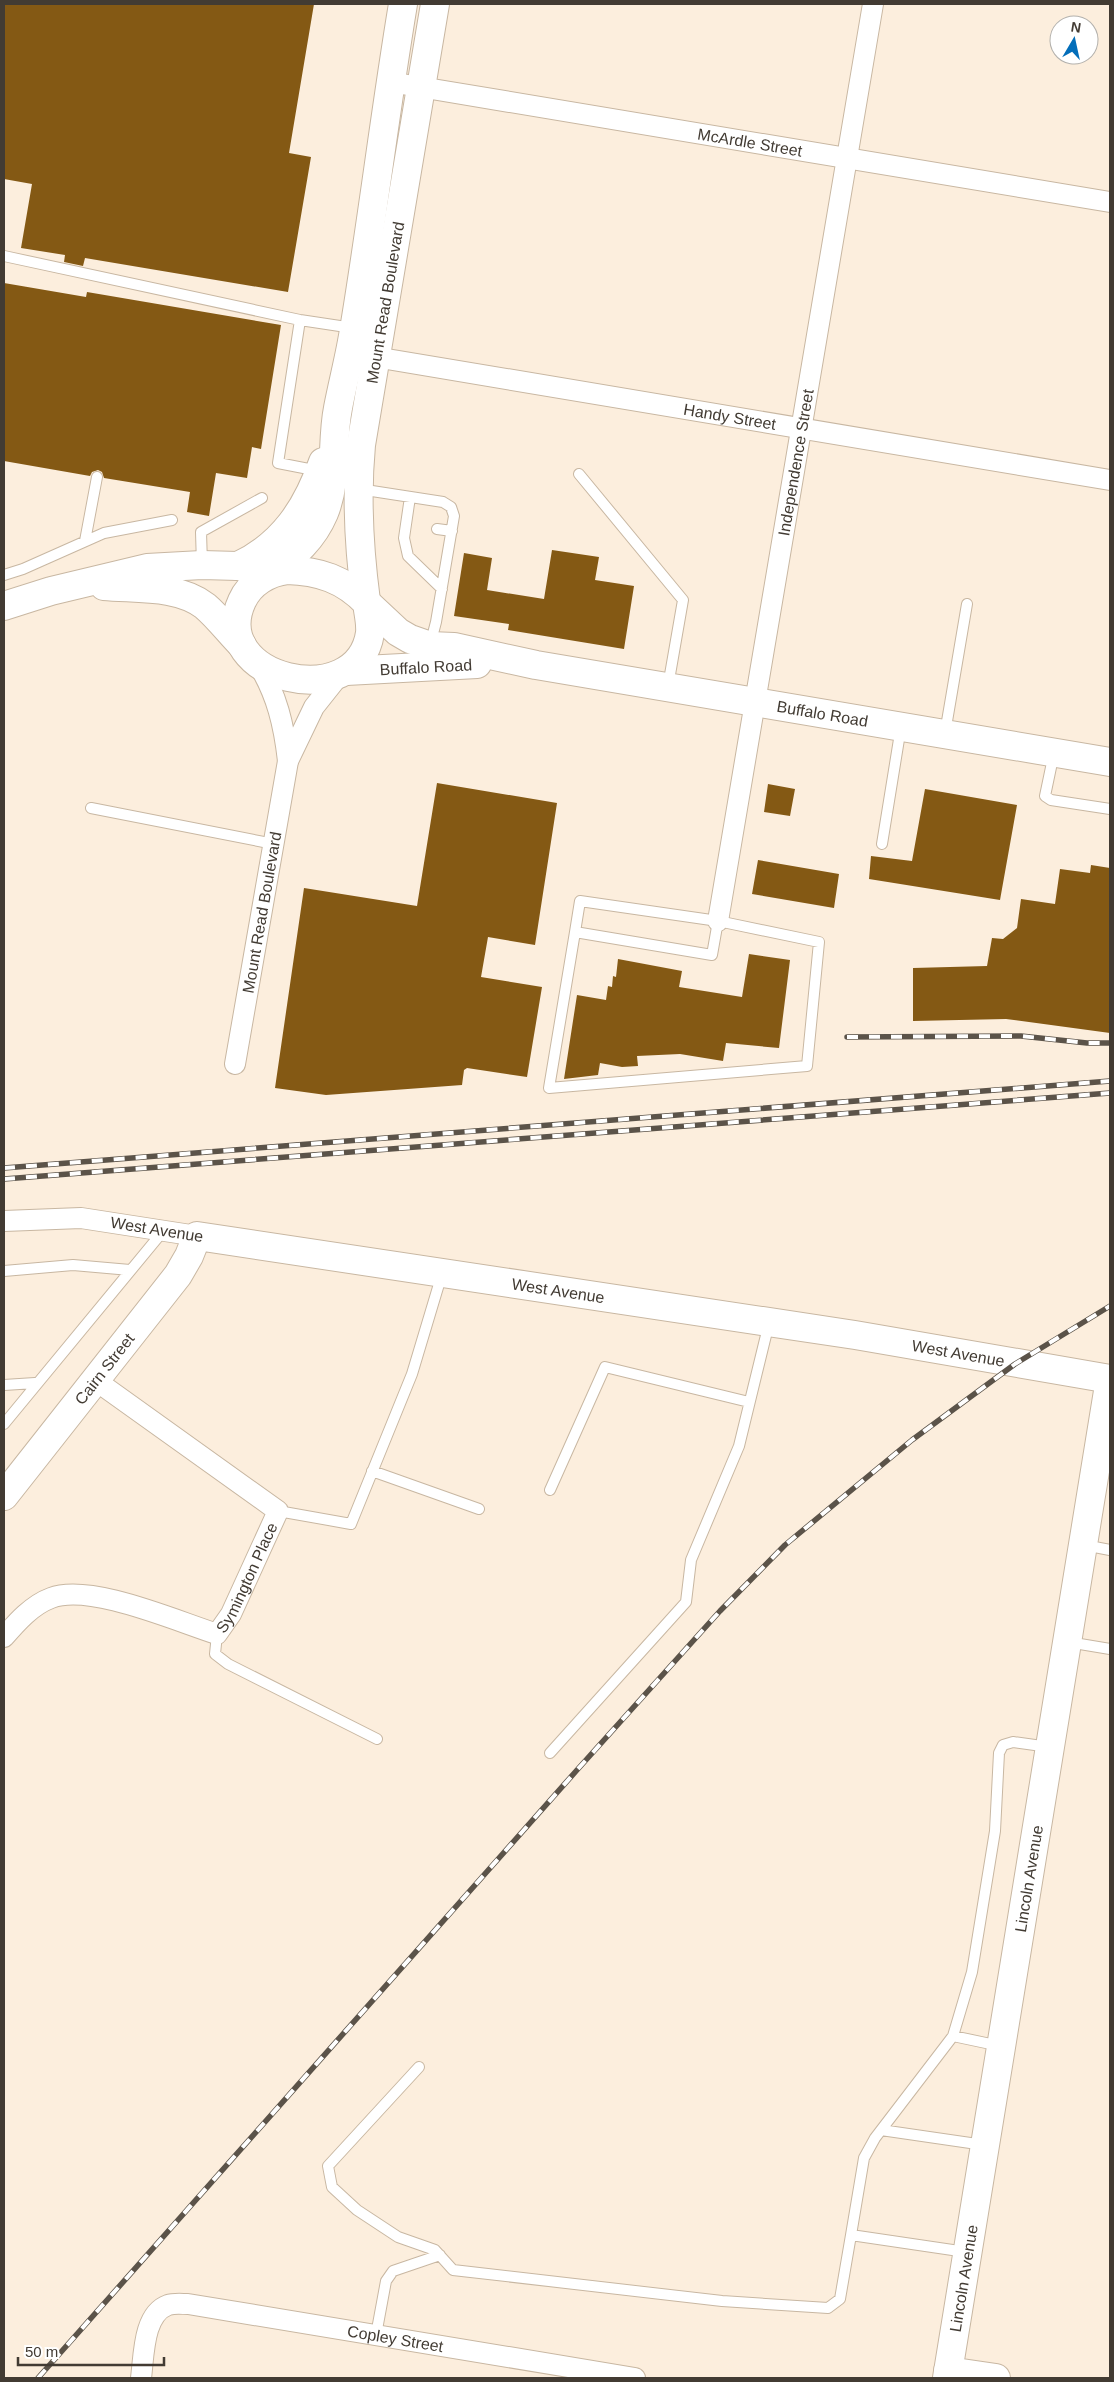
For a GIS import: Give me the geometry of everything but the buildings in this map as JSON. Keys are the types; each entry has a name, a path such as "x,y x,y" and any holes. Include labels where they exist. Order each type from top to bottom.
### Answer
{"main road":[{"name":"Mount Read Boulevard","path":"366,602 360,558 358,489 361,445 360,346 390,82 403,4"},
{"name":"Mount Read Boulevard","path":"273,572 302,549 312,537 326,510 335,456 334,428 360,346 421,87 435,4"},
{"path":"238,566 260,555 290,527 307,501 320,471 334,428"},
{"path":"4,606 50,591 147,568 202,565 238,566 273,572 287,570 319,573 345,585 366,602 370,631 368,642 363,653 344,672 328,678 301,680 280,675 250,655 205,606 194,599 164,591 85,584"},
{"path":"250,655 236,631 238,608 251,588 273,572"},
{"name":"Buffalo Road","path":"366,602 398,632 430,646 454,647 536,665 1110,761"},
{"name":"Buffalo Road","path":"344,672 421,666 536,665"},
{"name":"West Avenue","path":"197,1236 769,1322 1110,1379"},
{"name":"Cairn Street","path":"4,1496 178,1276 197,1236"},
{"name":"Lincoln Avenue","path":"947,2374 1110,1379"},
{"path":"947,2374 996,2378"}],"street":[{"name":"Independence Street","path":"718,921 873,4"},
{"name":"McArdle Street","path":"390,82 1110,202"},
{"name":"Handy Street","path":"360,346 801,428 1110,480"},
{"path":"250,655 271,686 278,705 288,761"},
{"path":"288,761 314,707 344,672"},
{"name":"Mount Read Boulevard","path":"235,1064 288,761"},
{"name":"West Avenue","path":"4,1221 81,1218 197,1236"},
{"name":"Symington Place","path":"4,1637 27,1613 44,1601 60,1595 79,1593 106,1598 217,1634 231,1614 278,1511 95,1380"},
{"name":"Copley Street","path":"141,2378 150,2325 158,2312 167,2305 188,2304 635,2378"}],"lane":[{"path":"4,256 300,320 360,346"},
{"path":"300,320 278,463 320,471"},
{"path":"579,474 683,600 668,687"},
{"path":"85,541 97,477"},
{"path":"358,489 443,502 451,507 454,516 452,532 430,646"},
{"path":"410,497 410,525 404,538 408,556 442,589"},
{"path":"202,565 201,532 262,498"},
{"path":"4,575 23,569 104,533 172,520"},
{"path":"437,529 452,532"},
{"path":"945,733 967,604"},
{"path":"882,844 901,726"},
{"path":"1054,752 1045,796 1051,800 1110,809"},
{"path":"91,808 274,844"},
{"path":"580,901 718,921 819,942 807,1066 549,1088 580,901"},
{"path":"575,932 712,955 718,921"},
{"path":"4,1424 35,1383 164,1230"},
{"path":"4,1271 73,1265 130,1270"},
{"path":"278,1511 351,1524 412,1374 443,1273"},
{"path":"550,1754 686,1602 691,1560 739,1446 769,1322"},
{"path":"550,1490 606,1367 749,1402"},
{"path":"4,1385 35,1383"},
{"path":"372,1471 479,1509"},
{"path":"1083,1545 1110,1550"},
{"path":"217,1634 215,1654 228,1664 376,1739"},
{"path":"1067,1642 1110,1649"},
{"path":"419,2067 328,2166 332,2188 357,2210 398,2236 435,2250 454,2270 722,2301 828,2308 840,2299 864,2158 881,2130 953,2036 972,1972 995,1831 999,1753 1004,1745 1013,1742 1050,1747"},
{"path":"953,2036 1001,2046"},
{"path":"881,2130 985,2145"},
{"path":"851,2235 968,2252"},
{"path":"376,2335 386,2280 393,2271 440,2255"}],"railway":[{"path":"847,1037 1021,1036 1087,1043 1110,1043"},
{"path":"4,1168 1110,1081"},
{"path":"4,1179 1110,1093"},
{"path":"38,2378 577,1770 720,1611 785,1545 912,1440 1015,1364 1110,1306"}]}
